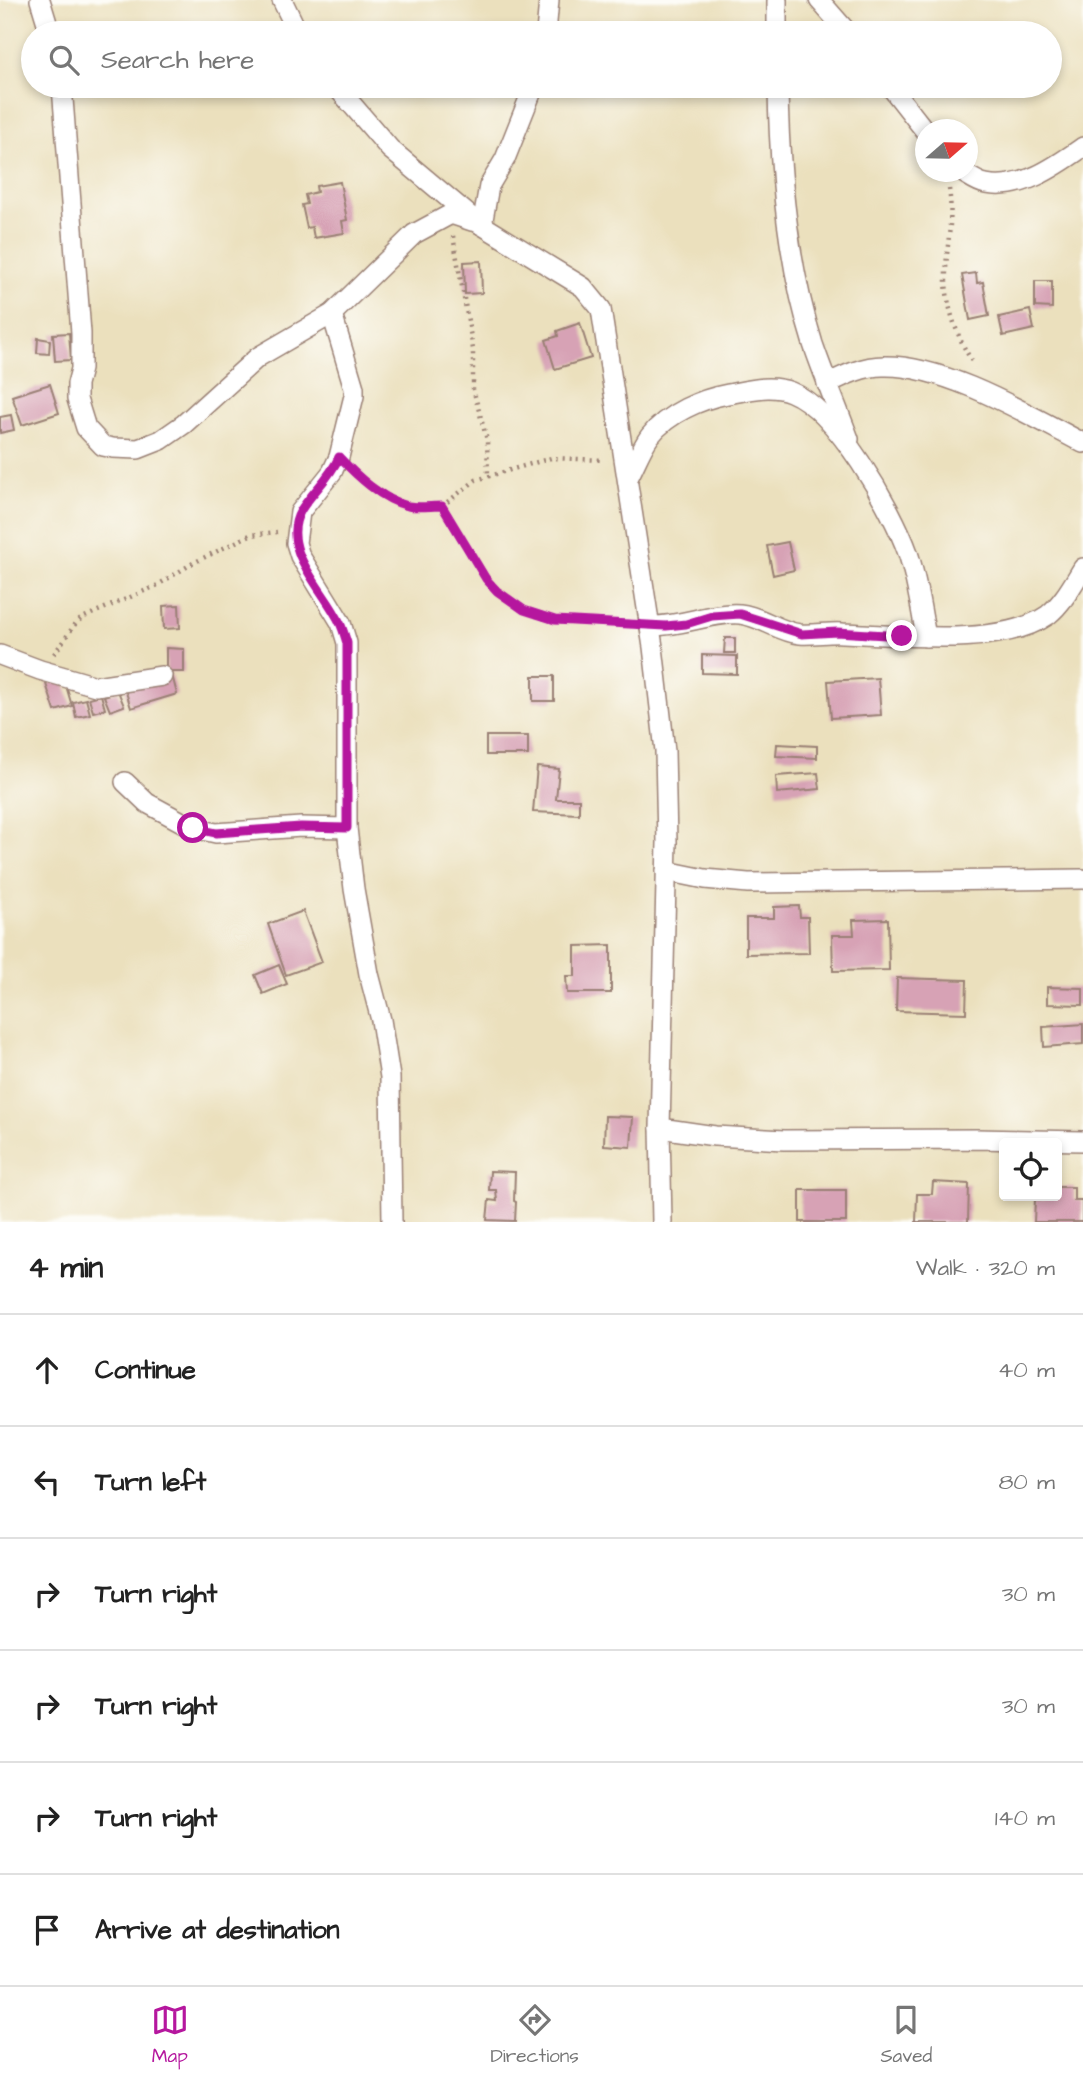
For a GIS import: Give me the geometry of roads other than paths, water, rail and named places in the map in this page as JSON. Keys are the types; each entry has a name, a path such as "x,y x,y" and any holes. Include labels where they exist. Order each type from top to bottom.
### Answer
{"street":[{"path":"40,0 46,21"},
{"path":"282,0 292,21"},
{"path":"548,21 549,0"},
{"path":"777,0 777,21"},
{"path":"819,0 837,21"},
{"path":"63,98 81,333 78,399 86,428 103,446 113,449 138,449 161,440 184,424 258,357 332,314 414,234 451,214 479,224"},
{"path":"346,98 390,149 479,224 583,286 601,309 650,626 664,751 666,871 660,1128 662,1222"},
{"path":"479,224 489,186 505,159 529,98"},
{"path":"778,98 779,153 790,247 813,342 856,456 897,527 908,554 926,636"},
{"path":"899,98 916,119"},
{"path":"976,182 1009,186 1060,163 1083,147"},
{"path":"332,314 354,388 339,457 332,472 300,512 296,543 300,556 341,623 347,643 347,828 367,962 381,1020 390,1077 391,1222"},
{"path":"827,383 867,368 884,366 916,370 961,383 1083,443"},
{"path":"626,470 650,436 670,418 706,398 771,387 790,391 816,407 856,456"},
{"path":"650,626 676,625 712,616 740,614 802,634 837,632 926,636 1001,632 1032,624 1059,604 1083,568"},
{"path":"0,655 40,670 103,686 162,676"},
{"path":"125,782 147,803 193,828 216,833 301,827 347,828"},
{"path":"666,871 705,879 748,883 1083,880"},
{"path":"660,1128 715,1136 784,1140 1083,1141"}]}
